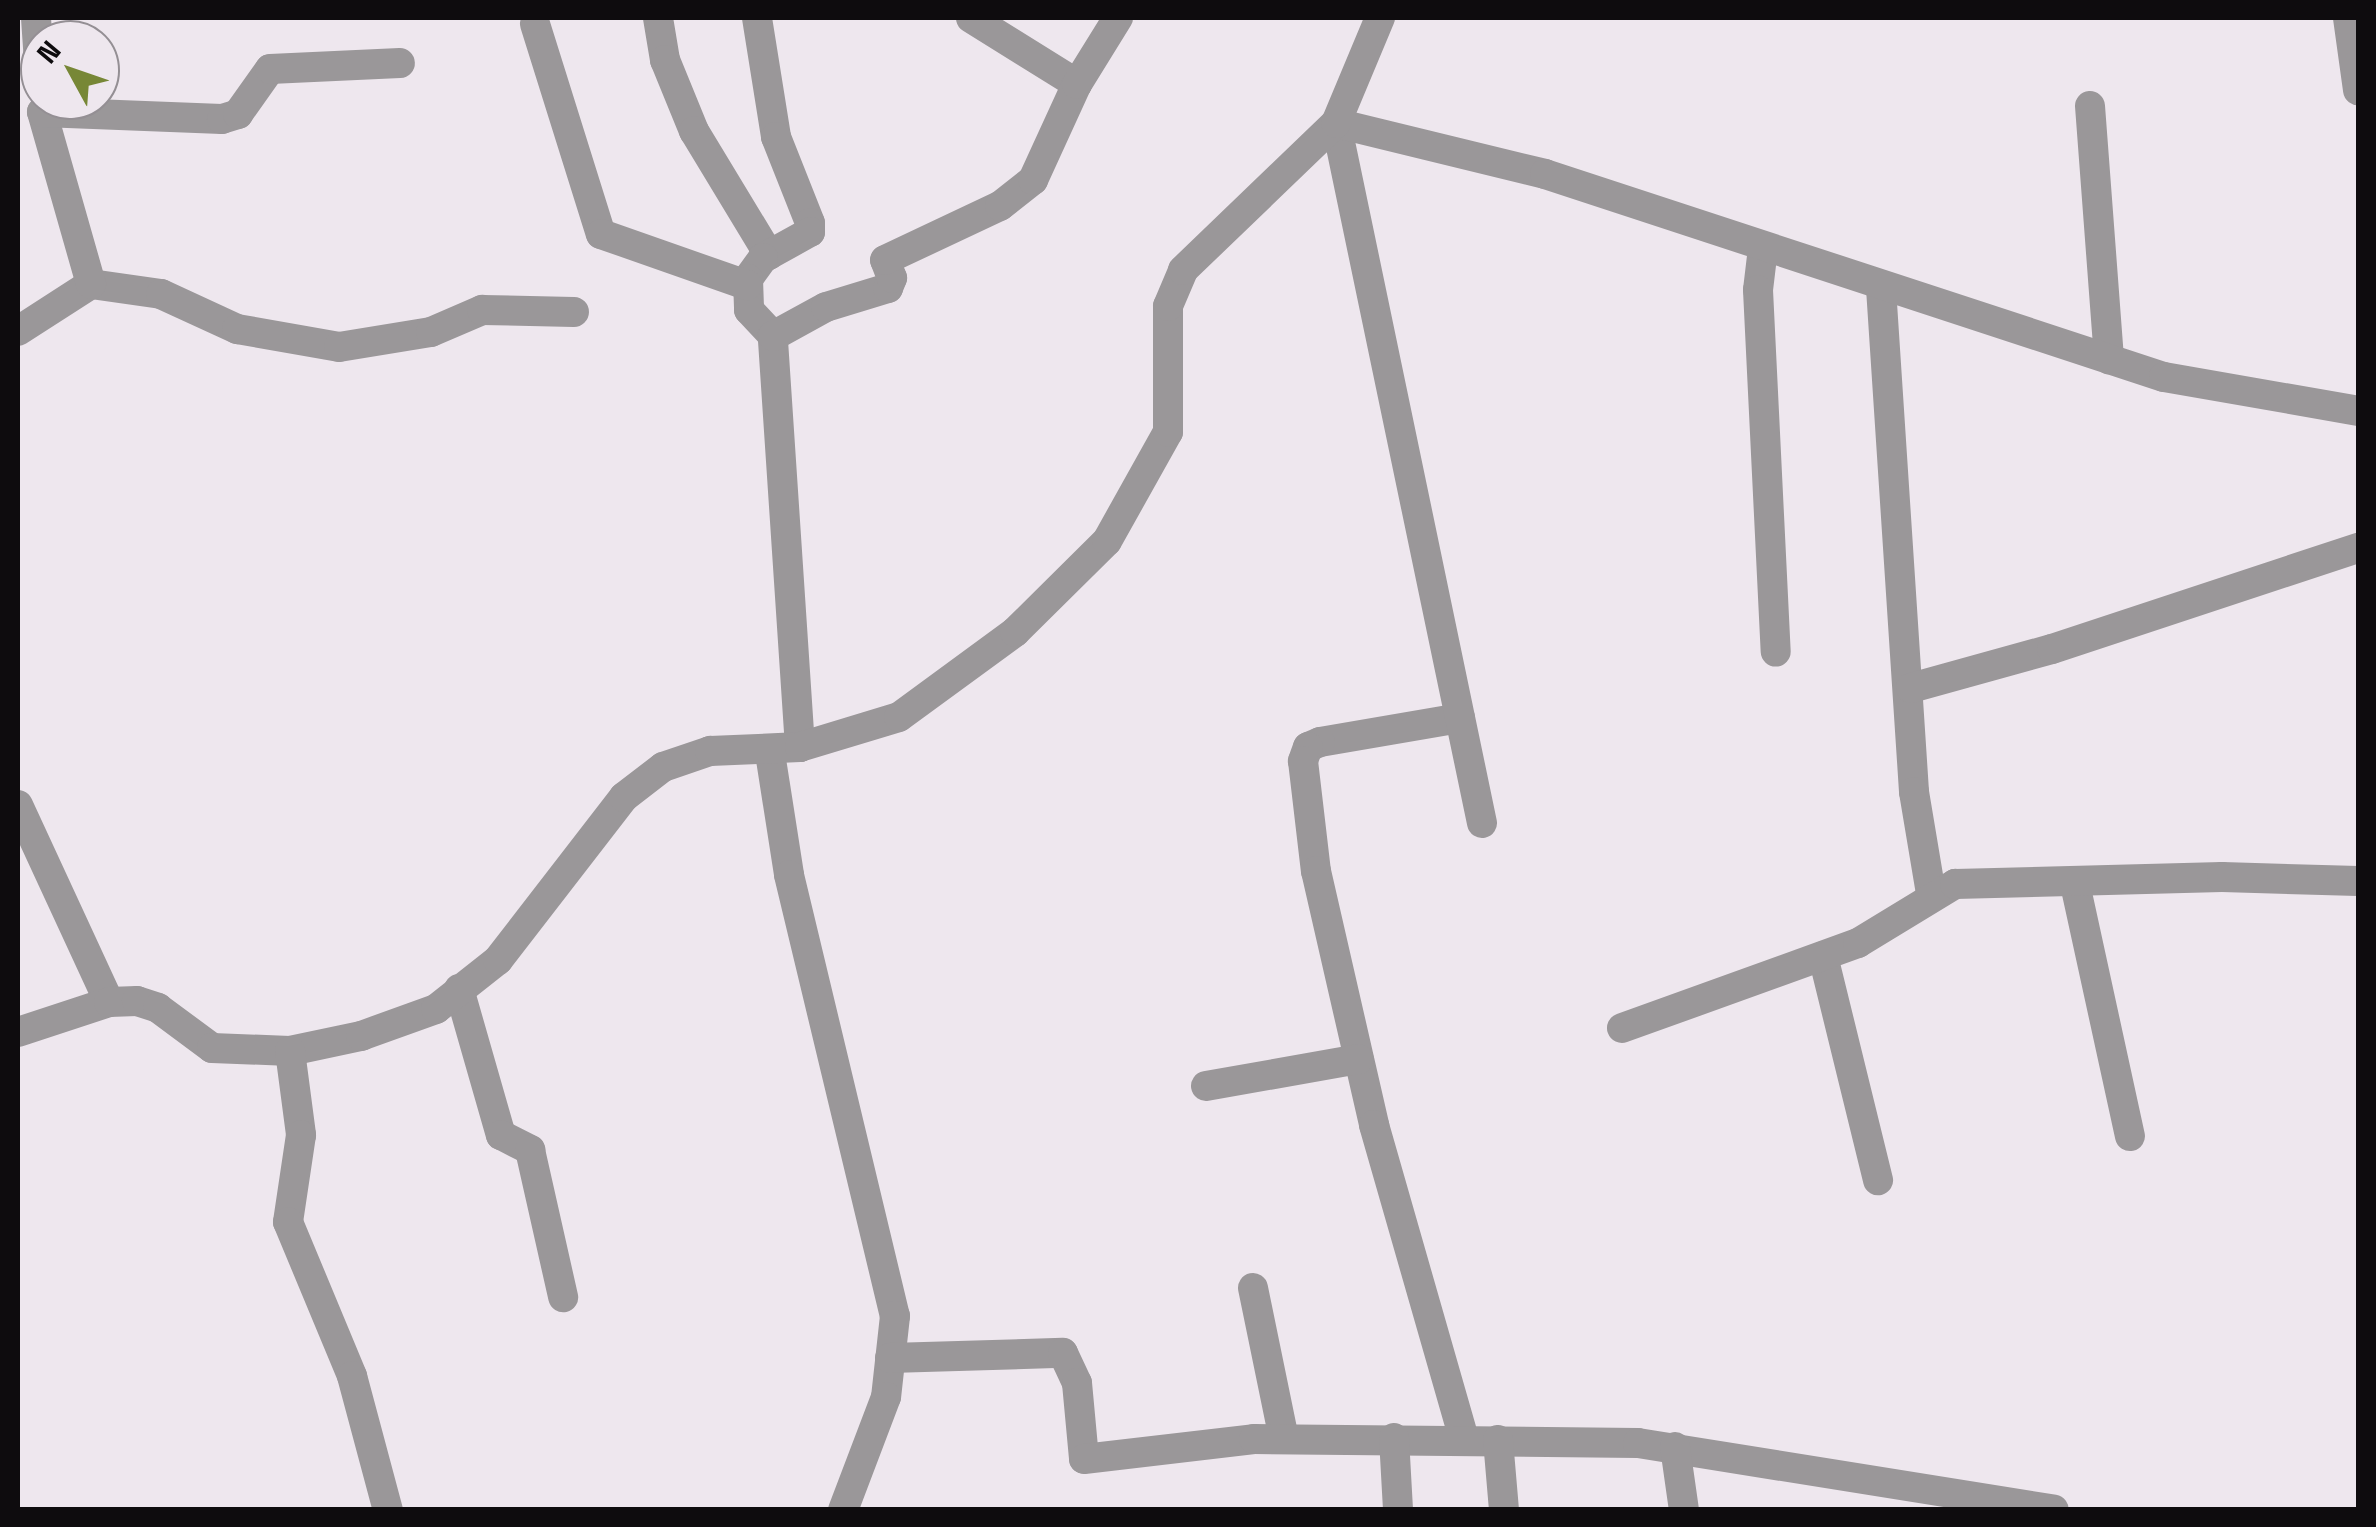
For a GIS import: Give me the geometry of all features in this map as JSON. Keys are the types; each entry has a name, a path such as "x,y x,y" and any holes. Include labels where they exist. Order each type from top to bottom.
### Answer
{"street":[{"path":"658,18 665,60 694,131 769,254"},
{"path":"757,18 776,138 810,223 810,232 769,254 747,285 749,310 772,336 800,747"},
{"path":"971,18 1077,84"},
{"path":"772,336 826,307 888,288 892,278 886,260 1000,206 1033,180 1077,84 1118,18"},
{"path":"18,1032 109,1002 158,1008 212,1048 290,1050 361,1036 436,1008 498,960 624,798 664,768 710,751 770,753 800,747 900,717 1015,632 1107,540 1168,432 1168,306 1183,270 1336,123 1380,18"},
{"path":"2348,18 2358,90"},
{"path":"536,24 601,234 747,285"},
{"path":"120,114 222,119 238,114 270,69 400,63"},
{"path":"2090,106 2109,360"},
{"path":"37,120 91,284"},
{"path":"1336,123 1545,174 1881,288 2164,377 2358,411"},
{"path":"1336,123 1482,823"},
{"path":"1763,248 1758,290 1776,652"},
{"path":"18,331 91,284 161,294 237,329 339,347 432,332 482,310 574,312"},
{"path":"1881,288 1911,688 1914,792 1931,894"},
{"path":"1911,688 2052,650 2358,548"},
{"path":"1460,718 1320,742 1308,747 1302,761 1316,871 1359,1059 1464,1439"},
{"path":"770,753 789,875 895,1316 886,1397 843,1510"},
{"path":"18,805 109,1002"},
{"path":"1622,1028 1824,956 1901,922 1931,894 1954,884 2075,884 2222,877 2358,881"},
{"path":"2075,884 2130,1136"},
{"path":"1824,956 1878,1180"},
{"path":"459,990 501,1134 530,1150 563,1297"},
{"path":"290,1050 301,1135 288,1222 352,1376 388,1510"},
{"path":"1206,1086 1359,1059"},
{"path":"1253,1288 1284,1439"},
{"path":"890,1358 1063,1352 1077,1383 1084,1459 1284,1439 1464,1439 1675,1447 1948,1499 2054,1510"},
{"path":"1394,1438 1398,1510"},
{"path":"1498,1440 1504,1510"},
{"path":"1675,1447 1684,1510"}]}
